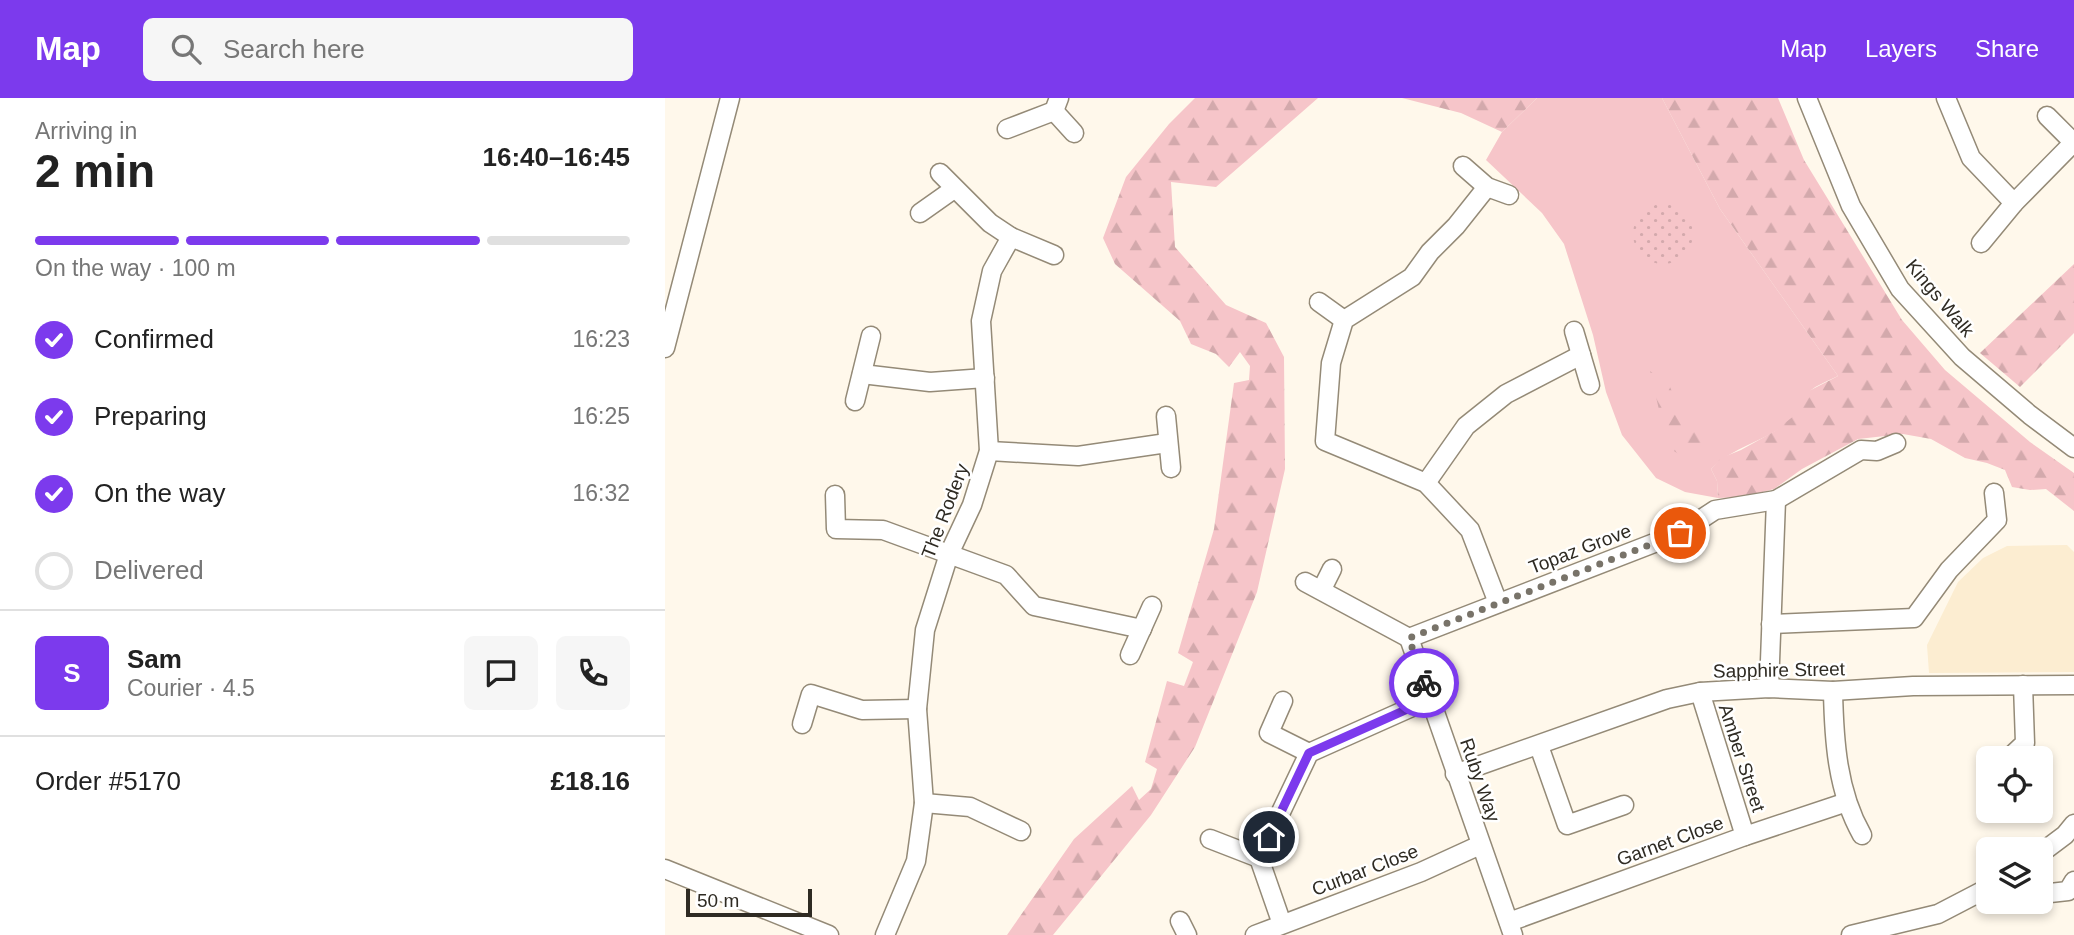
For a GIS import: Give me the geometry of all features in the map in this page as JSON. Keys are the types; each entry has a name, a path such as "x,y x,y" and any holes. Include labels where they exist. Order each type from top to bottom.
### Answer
{"street":[{"path":"665,348 730,98"},
{"name":"Kings Walk","path":"1807,98 1851,206 1900,289 1962,357 2030,415 2074,448"},
{"path":"1946,98 1971,158 2014,203"},
{"path":"1007,129 1056,104 1074,133"},
{"path":"1981,243 2014,203 2074,143 2047,116"},
{"path":"1463,166 1487,187 1509,195"},
{"path":"940,173 990,223 1011,237 1053,255"},
{"path":"1487,187 1412,277 1344,320 1331,363 1325,441 1426,483 1470,530 1498,603"},
{"path":"920,214 954,189"},
{"name":"The Rodery","path":"885,935 916,861 924,803 917,709 925,630 949,554 972,505 989,451 981,321 992,271 1011,237"},
{"path":"1319,302 1344,320"},
{"path":"1574,331 1590,385"},
{"path":"855,401 871,337"},
{"path":"1426,483 1466,426 1506,394 1581,355"},
{"path":"862,374 930,382 985,378"},
{"path":"1166,416 1171,468"},
{"path":"989,451 1078,456 1167,443"},
{"name":"Topaz Grove","path":"1409,638 1680,533 1716,510 1776,500 1861,450 1876,460 1896,443"},
{"path":"1771,624 1914,618 1949,570 2004,525 1994,493"},
{"path":"835,495 837,529 883,530 1006,575 1034,606 1142,629"},
{"path":"1769,688 1776,500"},
{"path":"1332,569 1314,585 1409,638"},
{"path":"1130,655 1152,606"},
{"name":"Ruby Way","path":"1409,638 1511,929"},
{"path":"2022,746 2025,743 2023,685"},
{"name":"Sapphire Street","path":"1455,774 1667,699 1700,692 1769,688 1833,691 1913,686 2074,685"},
{"path":"1833,691 1835,743 1847,802 1862,835"},
{"name":"Amber Street","path":"1700,692 1745,836"},
{"path":"802,724 811,694 862,710 917,709"},
{"path":"1282,924 1259,858 1309,753 1430,699"},
{"path":"1283,701 1269,733 1309,753"},
{"path":"1539,746 1567,825 1624,805"},
{"name":"Garnet Close","path":"1511,929 1745,836 1847,802"},
{"path":"924,803 970,807 1021,831"},
{"path":"2053,844 2074,824"},
{"path":"1210,839 1259,858"},
{"name":"Curbar Close","path":"1262,934 1421,872 1480,845"},
{"path":"665,869 821,934"},
{"path":"2053,892 2072,890"},
{"path":"1851,935 1938,914 1976,894"}],"shaded area":[{"path":"2067,545 2074,552 2074,672 1929,673 1927,645 1958,582 1983,558 2007,546"}],"green space":[{"path":"1195,98 1318,98 1216,187 1171,182 1175,247 1226,305 1266,323 1284,357 1285,469 1257,592 1195,747 1151,815 1053,935 1007,935 1074,839 1132,786 1139,800 1151,789 1157,769 1145,762 1167,681 1184,686 1193,662 1178,653 1214,529 1234,383 1249,380 1250,366 1240,352 1229,367 1216,354 1191,344 1180,321 1115,264 1103,238 1126,177 1169,124"},
{"path":"1402,98 1537,98 1502,132 1461,113"},
{"path":"1537,98 1662,98 1720,209 1838,376 1809,392 1795,416 1786,424 1730,454 1711,469 1717,481 1718,498 1685,492 1656,478 1622,435 1606,392 1593,335 1564,244 1542,213 1486,160 1502,132"},
{"path":"1662,98 1778,98 1804,160 1902,320 1945,370 2030,442 2074,473 2074,511 2046,489 2012,487 2005,470 1965,458 1931,439 1903,434 1858,439 1802,469 1774,489 1744,497 1718,498 1717,481 1711,469 1721,458 1775,431 1795,415 1807,392 1838,376 1720,209"},
{"path":"1663,204 1680,209 1688,217 1693,234 1688,251 1680,259 1663,264 1646,259 1638,251 1633,234 1638,217 1646,209"},
{"path":"2074,264 2074,333 2020,387 1980,353"},
{"path":"1650,371 1670,387 1680,410 1707,443 1699,462 1691,463 1674,451 1660,414"}],"way so far":[{"path":"1424,683 1409,638 1680,533"}],"route":[{"path":"1269,837 1309,753 1430,699 1424,683"}]}
